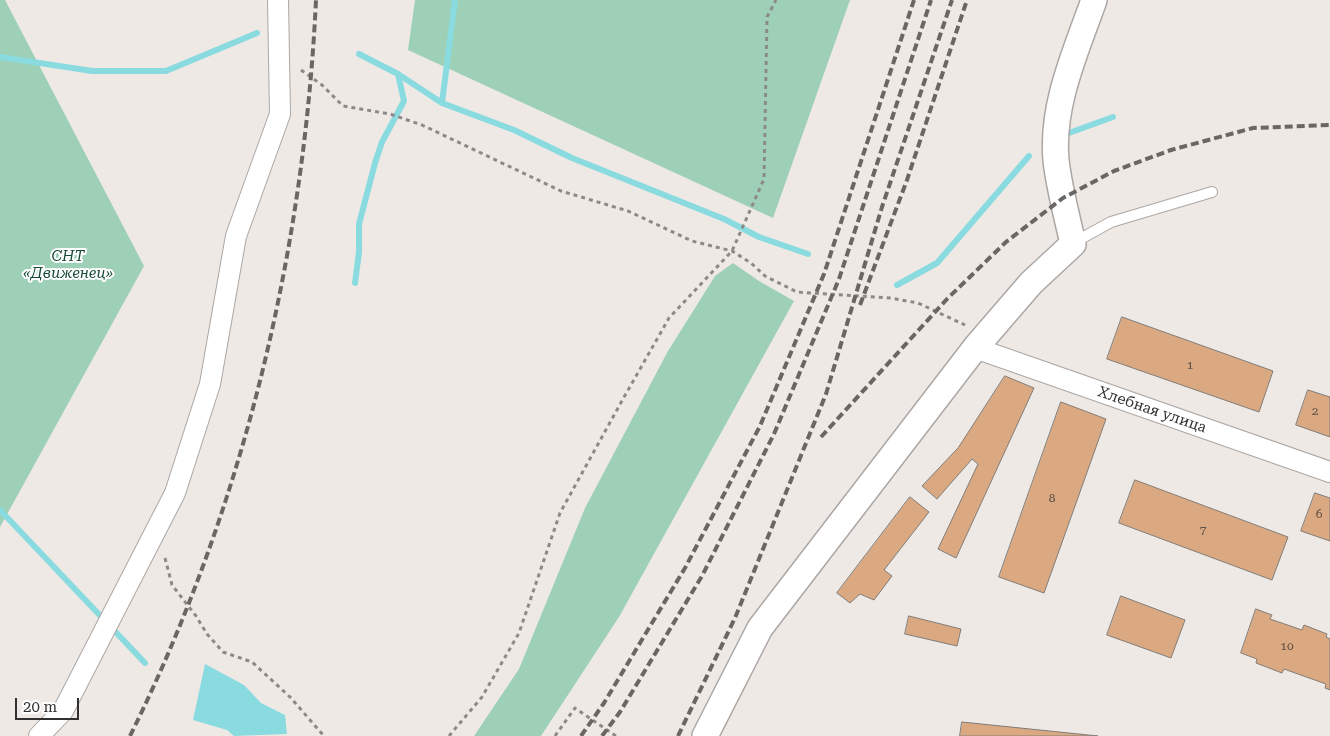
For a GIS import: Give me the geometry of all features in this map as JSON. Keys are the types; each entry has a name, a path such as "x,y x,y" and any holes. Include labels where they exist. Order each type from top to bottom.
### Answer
{"street":[{"path":"39,736 63,711 176,493 210,384 236,236 280,114 278,0"},
{"path":"705,736 760,628 981,341 1031,283 1073,244 1056,160 1057,125 1067,75 1094,0"},
{"name":"Хлебная улица","path":"981,341 1330,472"}],"lane":[{"path":"1073,244 1111,222 1212,192"}],"path":[{"path":"449,736 482,697 519,633 560,513 655,342 669,318 732,251 764,179 767,17 776,0"},
{"path":"279,48 343,106 390,114 422,126 561,191 628,211 692,241 732,251 751,263 765,276 797,292 890,298 918,303 981,341"},
{"path":"172,585 196,616 206,634 223,652 252,662 290,697 324,736"},
{"path":"555,736 575,708 616,736"}],"green space":[{"name":"СНТ «Движенец»","path":"0,0 5,0 144,266 0,527"},
{"path":"415,0 850,0 773,218 408,50"},
{"path":"733,263 759,281 794,301 619,617 541,736 474,736 519,669 585,508 668,351 715,276"}],"water":[{"path":"205,664 244,685 261,703 285,715 287,734 234,736 227,730 193,720"}],"building":[{"path":"1122,317 1273,371 1259,412 1107,359"},
{"path":"1005,376 1034,388 956,558 938,549 978,464 972,459 937,499 922,486 958,448"},
{"path":"1308,390 1330,397 1330,437 1296,425"},
{"path":"1061,402 1106,419 1044,593 999,577"},
{"path":"1135,480 1288,537 1272,580 1119,523"},
{"path":"1315,493 1330,498 1330,541 1301,531"},
{"path":"910,497 929,512 884,570 892,576 874,600 860,594 850,603 837,593"},
{"path":"1121,596 1185,620 1171,658 1107,635"},
{"path":"1256,609 1272,615 1270,619 1302,630 1304,625 1327,634 1326,637 1330,639 1330,690 1325,688 1326,684 1284,669 1282,673 1256,663 1257,659 1241,653"},
{"path":"909,616 961,629 957,646 905,634"},
{"path":"962,722 1098,736 960,736"}],"waterway":[{"path":"442,103 455,0"},
{"path":"0,57 92,71 166,71 257,33"},
{"path":"359,54 398,74 442,103 514,130 572,158 724,219 759,237 808,254"},
{"path":"355,283 359,252 359,224 375,163 382,142 404,101 398,74"},
{"path":"1069,133 1113,117"},
{"path":"897,285 937,263 1029,156"},
{"path":"0,510 145,663"}],"railway":[{"path":"130,736 170,649 205,560 235,470 261,377 282,284 298,190 309,95 316,0"},
{"path":"581,736 604,703 685,568 760,426 824,274 914,0"},
{"path":"602,736 620,712 702,576 774,434 839,279 931,0"},
{"path":"678,736 735,618 826,394 882,207 952,0"},
{"path":"860,305 907,180 967,0"},
{"path":"821,437 947,299 1006,242 1063,198 1114,171 1171,150 1253,128 1330,125"}]}
